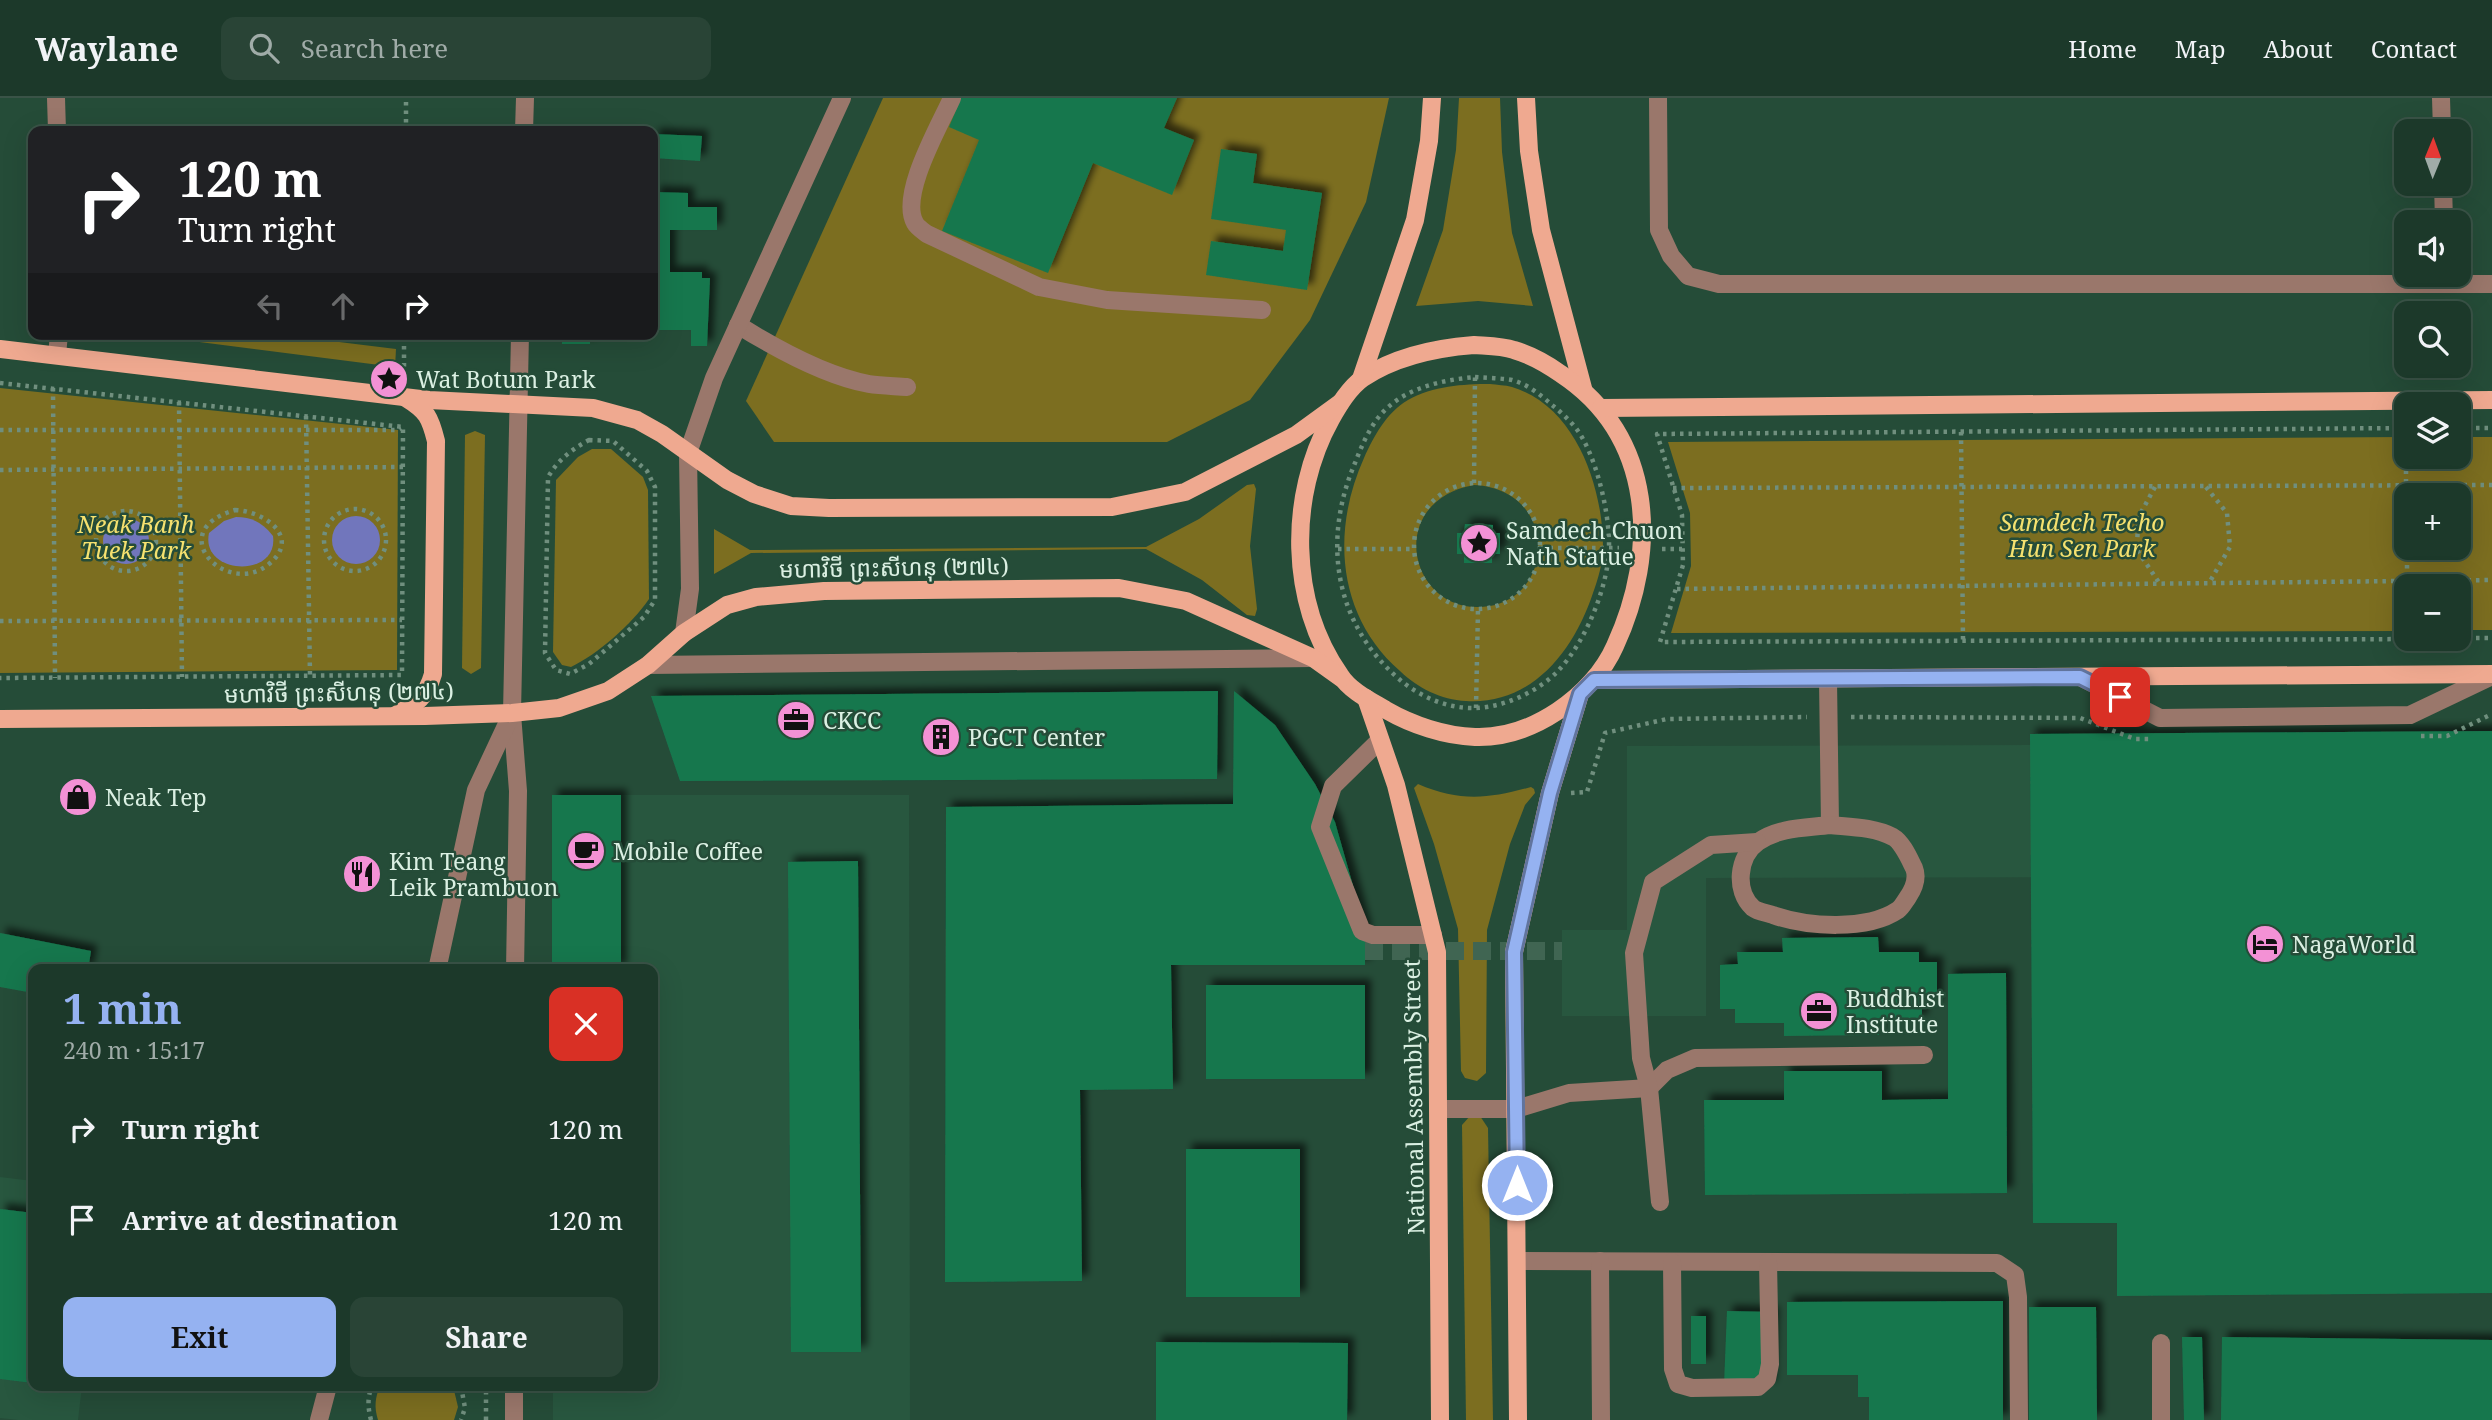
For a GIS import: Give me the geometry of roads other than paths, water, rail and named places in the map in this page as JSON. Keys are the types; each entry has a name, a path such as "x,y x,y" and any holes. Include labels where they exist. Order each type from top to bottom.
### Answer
{"main road":[{"path":"1361,379 1415,220 1429,141 1432,98"},
{"path":"1526,98 1529,151 1541,230 1583,388"},
{"path":"1341,677 1316,631 1303,588 1301,546 1301,512 1309,470 1319,440 1340,403 1361,379 1395,362 1437,348 1474,345 1514,349 1547,364 1583,388"},
{"path":"0,349 404,397 593,408 638,420 727,480 754,494 791,506 829,508 1112,506 1185,492 1296,435 1340,403"},
{"name":"មហាវិថី ព្រះសីហនុ (២៧៤)","path":"0,719 393,717 512,713 559,708 608,691 648,665 684,633 727,605 756,597 824,591 1119,588 1186,601 1313,658 1366,698 1399,718 1436,730 1476,737 1516,732 1551,714 1580,694 1594,680 1614,649 1639,581 1642,512 1636,476 1625,447 1601,408 1583,388"},
{"path":"393,717 420,702 433,674 436,441 431,422 423,409 404,397"},
{"path":"1601,408 2492,400"},
{"path":"1594,680 2492,675"},
{"path":"1518,1420 1514,952 1550,793 1580,694"},
{"name":"National Assembly Street","path":"1366,698 1396,785 1437,952 1440,1420"}],"street":[{"path":"56,98 57,126"},
{"path":"524,126 525,98"},
{"path":"684,633 690,589 688,453 714,378 842,98"},
{"path":"952,98 914,185 911,207 915,223 927,234 1039,287 1107,300 1262,310"},
{"path":"1658,98 1659,230 1671,256 1688,276 1719,284 2394,279"},
{"path":"2441,98 2442,119"},
{"path":"2471,282 2492,284"},
{"path":"738,325 762,340 834,373 869,384 907,387"},
{"path":"57,355 58,340"},
{"path":"515,964 518,790 512,713 520,340"},
{"path":"648,665 1313,658"},
{"path":"2080,677 2160,718 2174,718 2410,715 2492,675"},
{"path":"1828,679 1830,825"},
{"path":"438,964 476,790 512,713"},
{"path":"1380,740 1334,786 1320,827 1362,931 1373,935 1433,935"},
{"path":"1660,1202 1649,1088 1641,1058 1634,953 1653,882 1711,845 1757,842 1787,829 1830,825 1866,829 1895,838 1916,873 1914,888 1899,909 1876,919 1832,926 1790,921 1754,908 1743,891 1740,873 1744,859 1757,842"},
{"path":"1438,1109 1516,1110 1569,1093 1649,1088 1667,1070 1695,1058 1924,1055"},
{"path":"1517,1261 1997,1263 2015,1275 2017,1286 2019,1420"},
{"path":"1600,1261 1601,1420"},
{"path":"1672,1262 1673,1369 1678,1384 1692,1388 1758,1387 1767,1379 1770,1364 1768,1262"},
{"path":"2161,1343 2161,1420"},
{"path":"319,1420 327,1391"},
{"path":"514,1391 514,1420"}],"water":[{"path":"356,516 373,523 380,540 373,557 356,564 339,557 332,540 339,523"},
{"path":"236,517 257,522 273,536 272,550 264,560 253,565 227,564 216,557 209,547 209,533 224,521"},
{"path":"126,518 135,519 142,525 148,532 148,550 142,557 135,563 126,564 117,563 110,557 104,550 103,541 104,532 110,525 117,519"}],"tunnel":[{"path":"1365,951 1562,951"}],"place":[{"name":"Wat Botum Park","path":"389,379"},
{"name":"Samdech Chuon Nath Statue","path":"1479,543"},
{"name":"CKCC","path":"796,720"},
{"name":"PGCT Center","path":"941,737"},
{"name":"Neak Tep","path":"78,797"},
{"name":"Mobile Coffee","path":"586,851"},
{"name":"Kim Teang Leik Prambuon","path":"362,874"},
{"name":"NagaWorld","path":"2265,944"},
{"name":"Buddhist Institute","path":"1819,1011"}],"park label":[{"name":"Samdech Techo Hun Sen Park","path":"2082,535"},
{"name":"Neak Banh Tuek Park","path":"136,537"}]}
